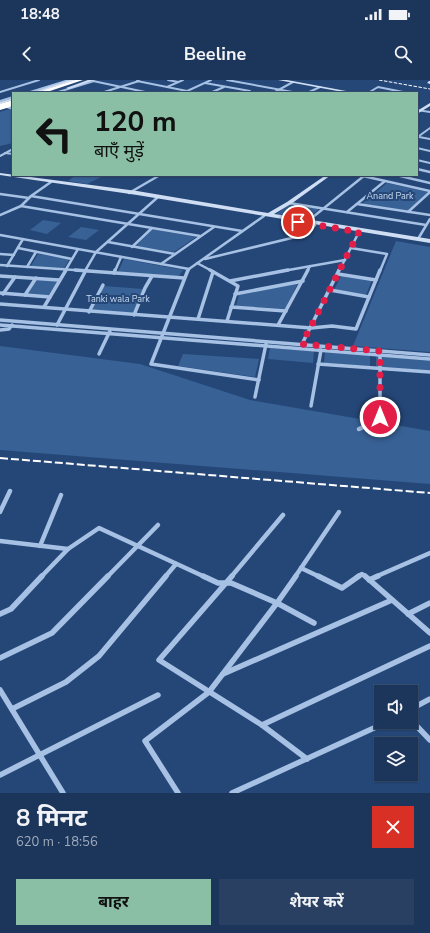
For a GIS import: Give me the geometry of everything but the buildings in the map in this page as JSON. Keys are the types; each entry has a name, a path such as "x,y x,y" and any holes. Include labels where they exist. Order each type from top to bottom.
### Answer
{"highway":[{"path":"48,92 86,80"},
{"path":"42,92 78,82"},
{"path":"0,105 12,105"}],"street":[{"path":"0,92 39,80"},
{"path":"30,92 74,80"},
{"path":"53,92 78,82 102,80"},
{"path":"104,92 141,80"},
{"path":"168,80 178,82"},
{"path":"166,87 183,80"},
{"path":"137,81 187,91 212,80"},
{"path":"227,80 292,92"},
{"path":"280,80 349,92"},
{"path":"35,92 68,81"},
{"path":"66,92 94,81"},
{"path":"58,92 94,81 144,92"},
{"path":"275,92 293,82"},
{"path":"205,83 250,91 261,86"},
{"path":"212,92 224,86"},
{"path":"309,92 320,87"},
{"path":"312,92 320,87"},
{"path":"370,92 378,88 402,92"},
{"path":"418,110 426,105 430,99"},
{"path":"418,110 430,112"},
{"path":"418,136 430,128"},
{"path":"426,131 430,132"},
{"path":"418,136 430,139"},
{"path":"418,147 430,150"},
{"path":"0,156 12,150"},
{"path":"5,153 12,154"},
{"path":"418,160 430,163"},
{"path":"418,169 430,172"},
{"path":"0,174 12,176"},
{"path":"13,176 308,221 430,242"},
{"path":"128,193 158,176"},
{"path":"258,380 151,364 184,278 189,269 321,176"},
{"path":"266,215 289,203 328,176"},
{"path":"308,221 322,208 364,176 430,192"},
{"path":"400,176 430,183"},
{"path":"347,212 385,181"},
{"path":"0,215 21,206 30,197 51,182"},
{"path":"408,212 430,192"},
{"path":"0,194 30,197 242,231"},
{"path":"55,329 96,252 157,198"},
{"path":"289,203 426,225"},
{"path":"357,204 430,215"},
{"path":"21,206 200,236"},
{"path":"266,215 316,225 430,242"},
{"path":"418,239 430,219"},
{"path":"203,259 308,234 316,225"},
{"path":"161,264 214,227"},
{"path":"132,247 152,228"},
{"path":"302,344 359,232"},
{"path":"0,235 189,269"},
{"path":"7,266 23,239"},
{"path":"108,242 175,254"},
{"path":"18,248 72,258"},
{"path":"0,304 311,328 332,326 356,329 387,254 351,248"},
{"path":"44,307 78,249"},
{"path":"27,267 36,252"},
{"path":"0,254 14,255"},
{"path":"114,273 121,257"},
{"path":"230,282 345,260"},
{"path":"197,263 238,286 227,321"},
{"path":"0,265 184,278"},
{"path":"278,325 310,266"},
{"path":"198,319 213,272"},
{"path":"338,274 376,280"},
{"path":"0,276 60,280"},
{"path":"134,315 145,288 152,276"},
{"path":"1,294 15,277"},
{"path":"25,295 36,278"},
{"path":"235,294 302,280"},
{"path":"89,312 103,284"},
{"path":"330,290 369,297"},
{"path":"1,294 50,297"},
{"path":"231,307 286,311"},
{"path":"0,320 58,324 321,350 430,355"},
{"path":"0,324 109,333 162,335"},
{"path":"0,330 12,326"},
{"path":"99,354 111,329"},
{"path":"266,344 302,344 430,359"},
{"path":"255,397 266,344"},
{"path":"311,406 321,350"},
{"path":"359,429 375,422 380,417 380,353"},
{"path":"318,364 430,372"},
{"path":"0,512 10,491"},
{"path":"40,546 61,495"},
{"path":"178,793 145,742 209,692 277,603 339,512"},
{"path":"283,515 159,660 262,725 307,759"},
{"path":"0,658 52,633 158,525"},
{"path":"0,614 11,609 68,549 99,528 218,583 231,582 314,622"},
{"path":"0,541 68,549"},
{"path":"370,580 430,553"},
{"path":"12,709 66,682 99,656 176,564"},
{"path":"301,568 342,588 362,574 430,633"},
{"path":"223,674 392,600"},
{"path":"408,614 430,603"},
{"path":"262,725 430,646"},
{"path":"0,690 63,793"},
{"path":"0,775 158,695"},
{"path":"418,705 430,699"},
{"path":"418,727 430,740"},
{"path":"234,793 374,728"}],"green space":[{"path":"12,110 12,143 0,146 0,112"},
{"path":"75,176 103,176 87,184 68,181"},
{"name":"Anand Park","path":"387,183 428,192 408,211 362,204"},
{"path":"290,204 320,208 305,221 274,216"},
{"path":"43,220 61,223 47,234 30,230"},
{"path":"81,227 99,230 86,240 68,237"},
{"path":"152,229 196,237 174,252 136,246"},
{"path":"396,241 430,247 430,352 353,346"},
{"path":"38,254 69,259 64,269 31,266"},
{"path":"124,259 183,270 178,277 118,272"},
{"path":"341,276 372,280 366,295 334,290"},
{"path":"37,279 58,281 48,296 28,294"},
{"path":"298,283 285,309 236,306 239,295"},
{"name":"Tanki wala Park","path":"104,286 143,289 133,313 92,310"},
{"path":"0,346 140,364 250,400 430,431 430,484 0,450"},
{"path":"270,348 314,351 313,363 268,359"},
{"path":"325,352 370,355 370,366 324,363"},
{"path":"183,354 259,359 255,377 178,366"},
{"path":"376,356 430,360 430,371 376,367"}],"railway":[{"path":"379,80 430,89"},
{"path":"0,458 430,493"}],"route":[{"path":"298,222 359,232 302,344 380,351 380,417"}]}
